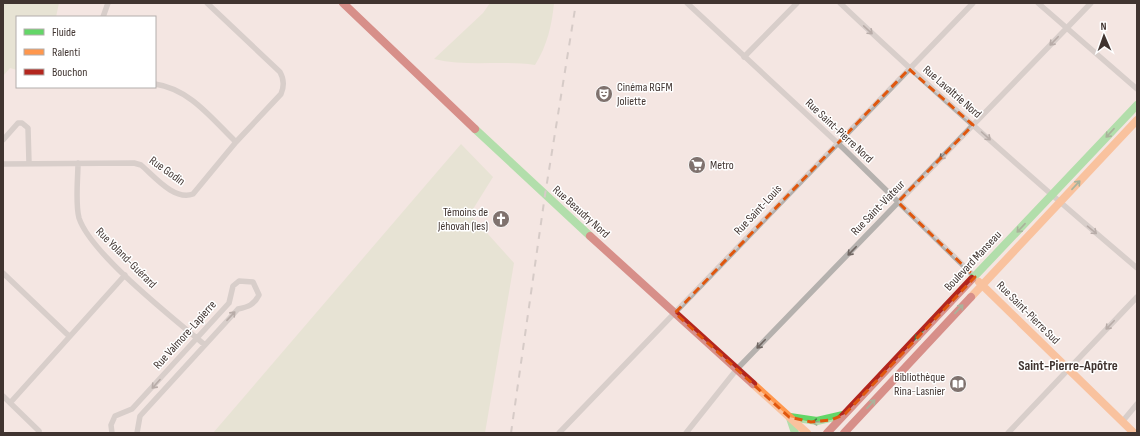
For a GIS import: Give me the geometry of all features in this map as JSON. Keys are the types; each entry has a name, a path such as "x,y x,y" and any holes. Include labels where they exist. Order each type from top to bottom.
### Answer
{"main road":[{"name":"Rue Beaudry Nord","path":"343,3 545,195 807,433"},
{"name":"Boulevard Manseau","path":"827,433 1137,105"},
{"name":"Boulevard Manseau","path":"844,433 1137,120"},
{"name":"Rue Saint-Pierre Sud","path":"975,277 1134,433"},
{"path":"789,417 818,422 831,420 846,414"},
{"path":"789,417 795,433"}],"street":[{"path":"103,16 108,3"},
{"name":"Rue Godin","path":"3,164 138,163 178,195 187,196 193,194 236,142 281,94 283,88 283,81 280,72 207,3"},
{"name":"Rue Saint-Pierre Nord","path":"687,3 898,202 975,277"},
{"path":"744,57 797,3"},
{"name":"Rue Lavaltrie Nord","path":"840,3 910,69 1052,196 1137,268"},
{"name":"Rue Saint-Louis","path":"559,433 973,3"},
{"path":"1038,3 1137,89"},
{"name":"Rue Saint-Viateur","path":"686,433 737,369 1091,3"},
{"path":"156,84 179,90 189,97 236,142"},
{"path":"3,140 18,123 22,123 28,128 29,163"},
{"name":"Rue Yoland-Guérard","path":"78,163 79,216 83,228 97,247 125,275 205,345"},
{"path":"3,273 69,336"},
{"path":"10,403 125,275"},
{"name":"Rue Valmore-Lapierre","path":"112,433 111,424 115,416 132,410 229,303 233,286 239,281 253,282 258,295 256,302 252,305 238,309 140,416 137,433"},
{"path":"1008,433 1137,296"},
{"path":"3,396 39,431"},
{"path":"1122,422 1137,404"}],"highlighted area":[{"path":"909,69 973,125 898,202 975,277 845,414 831,420 811,422 789,417 675,313"}],"green space":[{"path":"3,3 59,3 56,16 16,16 16,70 10,68 3,76"},
{"path":"490,3 554,3 548,35 543,50 535,65 510,63 459,63 434,59 483,13"},
{"path":"461,144 493,177 470,214 514,263 485,433 213,433"}],"railway":[{"path":"511,433 545,195 576,3"}],"traffic: fast":[{"path":"972,279 1137,105"},
{"path":"475,129 590,236"},
{"path":"790,417 817,421 843,415"},
{"path":"790,418 795,433"}],"traffic: slow":[{"path":"971,297 1137,120"},
{"path":"979,282 1134,433"},
{"path":"753,384 807,433"}],"traffic: jam":[{"path":"343,3 475,129"},
{"path":"590,236 753,384"},
{"path":"827,433 972,279"},
{"path":"844,433 971,297"}],"place":[{"name":"Cinéma RGFM Joliette","path":"604,94"},
{"name":"Metro","path":"697,165"},
{"name":"Témoins de Jéhovah (les)","path":"501,219"},
{"name":"Bibliothèque Rina-Lasnier","path":"958,384"}],"district":[{"name":"Saint-Pierre-Apôtre","path":"1068,365"}]}
